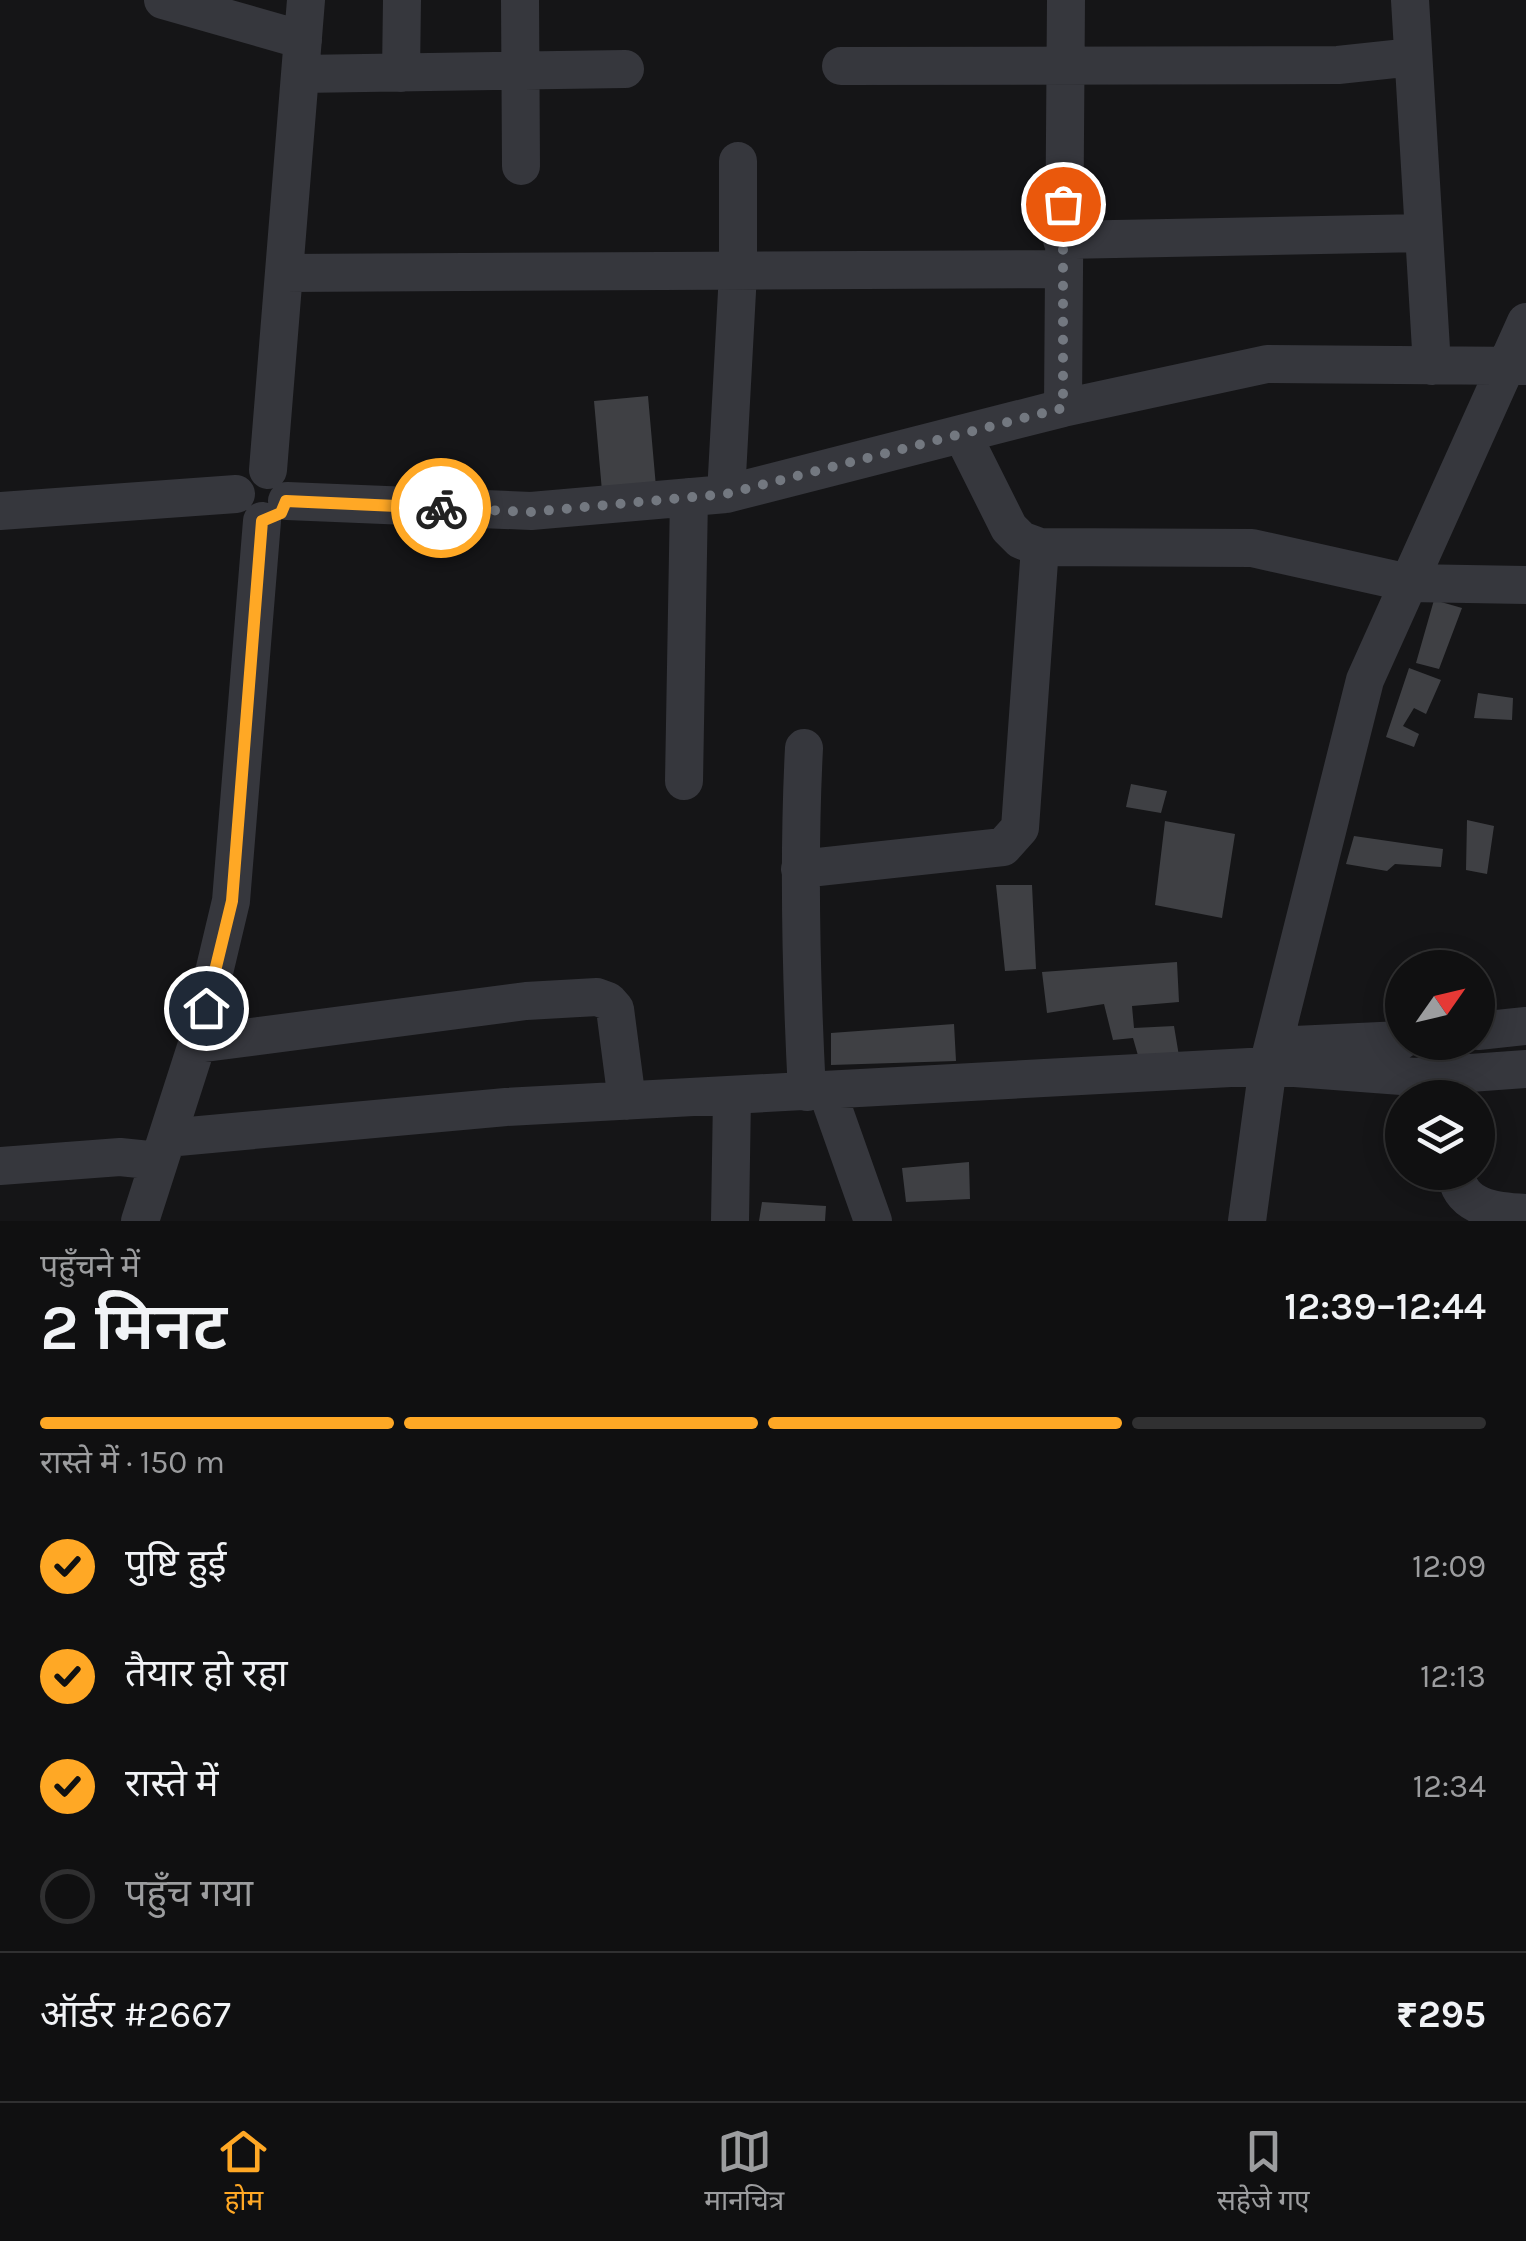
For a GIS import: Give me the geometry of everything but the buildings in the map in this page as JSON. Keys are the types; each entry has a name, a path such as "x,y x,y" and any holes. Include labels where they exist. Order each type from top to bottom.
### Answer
{"street":[{"path":"163,0 302,57 402,73 625,69"},
{"path":"140,1221 198,1044 232,901 306,0"},
{"path":"402,0 402,73"},
{"path":"520,0 521,166"},
{"path":"1063,408 1066,0"},
{"path":"1410,0 1432,366"},
{"path":"841,66 1338,65 1413,57"},
{"path":"684,780 708,495 738,273 738,162"},
{"path":"284,274 738,273 1424,233"},
{"path":"1247,1221 1271,1056 1365,680 1408,583 1516,366 1526,322"},
{"path":"0,511 263,497 531,512 708,495 1063,408 1266,364 1516,366"},
{"path":"962,434 1009,528 1021,540 1040,548 1252,548 1408,583 1526,584"},
{"path":"800,869 1003,847 1020,828 1040,548"},
{"path":"804,748 800,952 817,1091 873,1221"},
{"path":"198,1044 526,1001 597,997 615,1009 626,1101"},
{"path":"1495,1029 1526,1026"},
{"path":"0,1166 120,1157 506,1108 817,1091 1271,1056 1385,1042"},
{"path":"1271,1056 1427,1080"},
{"path":"1476,1080 1526,1069"},
{"path":"730,1221 732,1096"},
{"path":"1461,1190 1478,1204 1500,1212 1526,1212"}],"way so far":[{"path":"441,508 531,512 726,494 1063,408 1063,204"}],"route":[{"path":"206,1008 232,901 262,521 281,513 286,501 441,508"}]}
